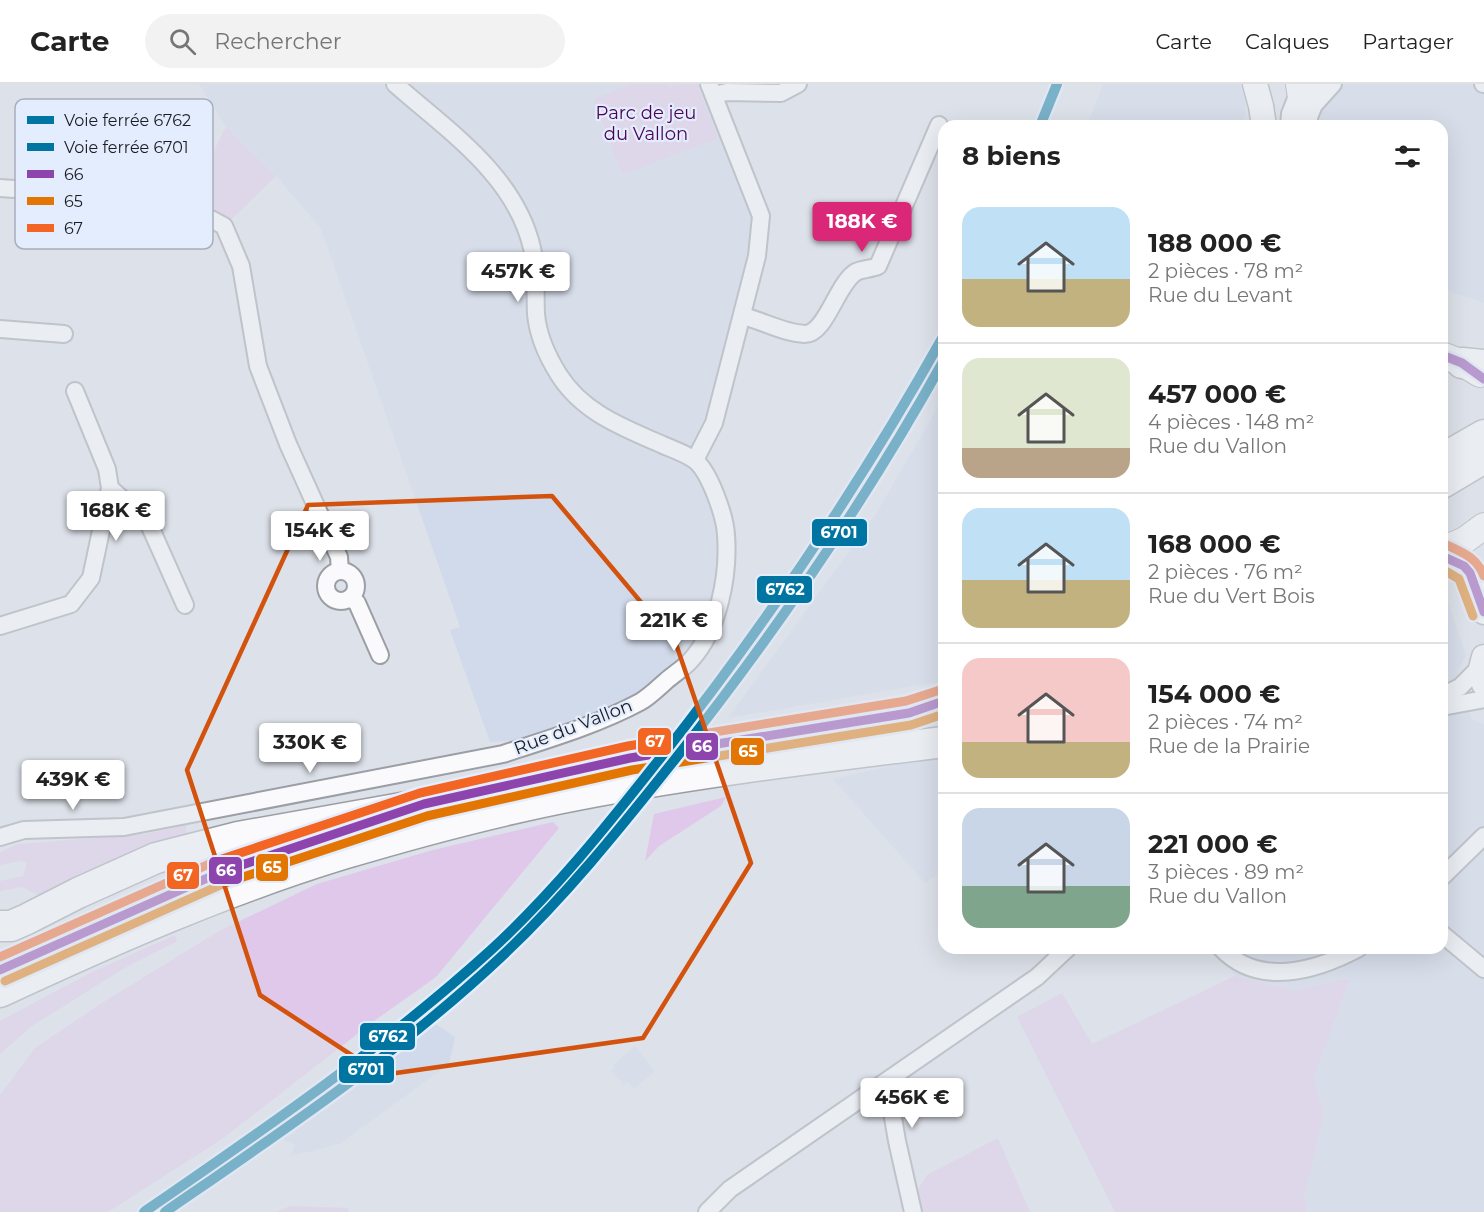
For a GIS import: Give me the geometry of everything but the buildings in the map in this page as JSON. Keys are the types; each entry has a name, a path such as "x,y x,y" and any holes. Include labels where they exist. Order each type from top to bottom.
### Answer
{"highway":[{"path":"1448,456 1484,435"},
{"path":"1448,479 1484,458"},
{"path":"909,713 938,703"},
{"path":"0,926 11,926 25,921 78,892 156,858 238,837 424,804 630,758 938,707"},
{"path":"793,761 938,733"},
{"path":"0,992 183,910 286,872 459,822 616,788 793,761 938,743"},
{"path":"0,970 221,872 424,804"}],"main road":[{"path":"1300,86 1305,120"},
{"path":"1290,120 1300,86"},
{"path":"1448,547 1465,540 1484,526"}],"street":[{"path":"395,84 484,163 507,190 521,214 532,248 535,268 536,316 540,336 546,353 560,378 581,402 610,422 695,459 714,423 757,256 761,216 712,90 781,93 798,84"},
{"path":"1255,84 1262,106 1263,120"},
{"path":"1308,120 1314,105 1333,84"},
{"path":"743,315 789,331 807,334 818,328 845,282 857,272 878,266 938,127"},
{"path":"0,188 15,189"},
{"path":"213,220 224,226 241,266 258,366 288,444 339,557 340,571"},
{"path":"0,329 64,334"},
{"path":"0,626 71,604 91,578 111,488 107,469 75,391"},
{"name":"Rue du Vallon","path":"24,831 124,827 503,754 552,738 642,701 691,660 703,643 717,611 723,590 727,544 725,520 717,498 695,459"},
{"path":"111,488 148,522 185,605"},
{"path":"1448,559 1464,566 1470,573 1484,612"},
{"path":"340,571 349,573 355,580 356,590 351,598 338,601 333,599 327,592 328,578 331,575 340,571"},
{"path":"351,598 357,603 380,655"},
{"path":"1448,693 1460,687 1483,669"},
{"path":"1448,706 1484,699"},
{"path":"0,828 24,831"},
{"path":"0,837 24,831"},
{"path":"1448,871 1484,836"},
{"path":"1448,939 1484,969"},
{"path":"707,1212 730,1190 1028,984 1061,954"},
{"path":"1228,954 1246,966 1274,973 1289,973 1348,954"},
{"path":"887,1082 913,1212"}],"highlighted area":[{"path":"552,496 676,644 751,863 643,1038 382,1075 260,995 187,770 308,505"}],"shaded area":[{"path":"199,84 709,84 761,216 757,256 695,459 737,536 733,584 715,633 696,663 675,684 643,708 552,738 490,742 450,630 460,627 321,229 276,176 226,127 213,106 213,99 208,99"},
{"path":"1103,84 1240,84 1246,102 1243,120 1089,120"},
{"path":"1324,84 1484,84 1484,303 1448,290 1448,120 1317,119"},
{"path":"938,407 938,682 728,718 876,514"},
{"path":"1448,602 1466,656 1455,678 1472,719 1484,725 1484,1212 1307,1212 1304,1198 1323,1116 1314,1077 1349,978 1294,991 1235,976 1220,954 1448,954"},
{"path":"938,755 938,873 925,883 833,779"},
{"path":"431,1021 455,1037 449,1064 340,1144 291,1156 295,1145 277,1137"},
{"path":"635,1046 655,1071 634,1089 628,1082 624,1085 611,1071 615,1068 613,1065"}],"green space":[{"name":"Parc de jeu du Vallon","path":"632,84 668,84 669,88 678,84 697,84 718,138 623,175 593,99"},
{"path":"226,127 276,176 227,224 213,216 213,153"},
{"path":"726,797 721,806 659,846 645,861 654,814"},
{"path":"553,822 559,828 436,977 374,1021 222,1139 108,1212 0,1212 0,1095 35,1048 105,1001 221,930 317,884 433,850"},
{"path":"186,825 187,838 116,862 38,895 22,887 0,891 0,881 23,876 27,863 21,861 0,865 0,852 18,844 145,834"},
{"path":"175,935 177,941 123,969 32,1026 0,1054 0,1021 92,972"},
{"path":"1235,976 1294,991 1350,978 1314,1077 1323,1116 1304,1198 1307,1212 1115,1212 1017,1017 1062,993 1092,1044"},
{"path":"998,1138 1030,1212 920,1212 917,1191 927,1175"},
{"path":"290,1206 348,1208 349,1212 276,1212"}],"rail line":[{"name":"6762","path":"1042,120 1057,84"},
{"name":"6762","path":"144,1212 278,1119 408,1021 491,950 536,906 599,835 736,659 845,500 938,346"},
{"name":"6701","path":"165,1212 338,1090 422,1026 501,957 569,888 672,763 782,617 850,516 938,371"}],"transit line":[{"name":"66","path":"1448,357 1462,363 1484,379"},
{"name":"67","path":"1448,546 1474,560 1484,576"},
{"name":"66","path":"1448,559 1464,566 1470,573 1484,612"},
{"name":"65","path":"1448,573 1459,579 1473,616"},
{"name":"67","path":"0,957 216,861 420,793 628,746 906,701 938,691"},
{"name":"66","path":"0,970 221,872 424,804 630,758 909,713 938,703"},
{"name":"65","path":"5,981 225,883 427,816 632,770 911,725 938,716"}]}
